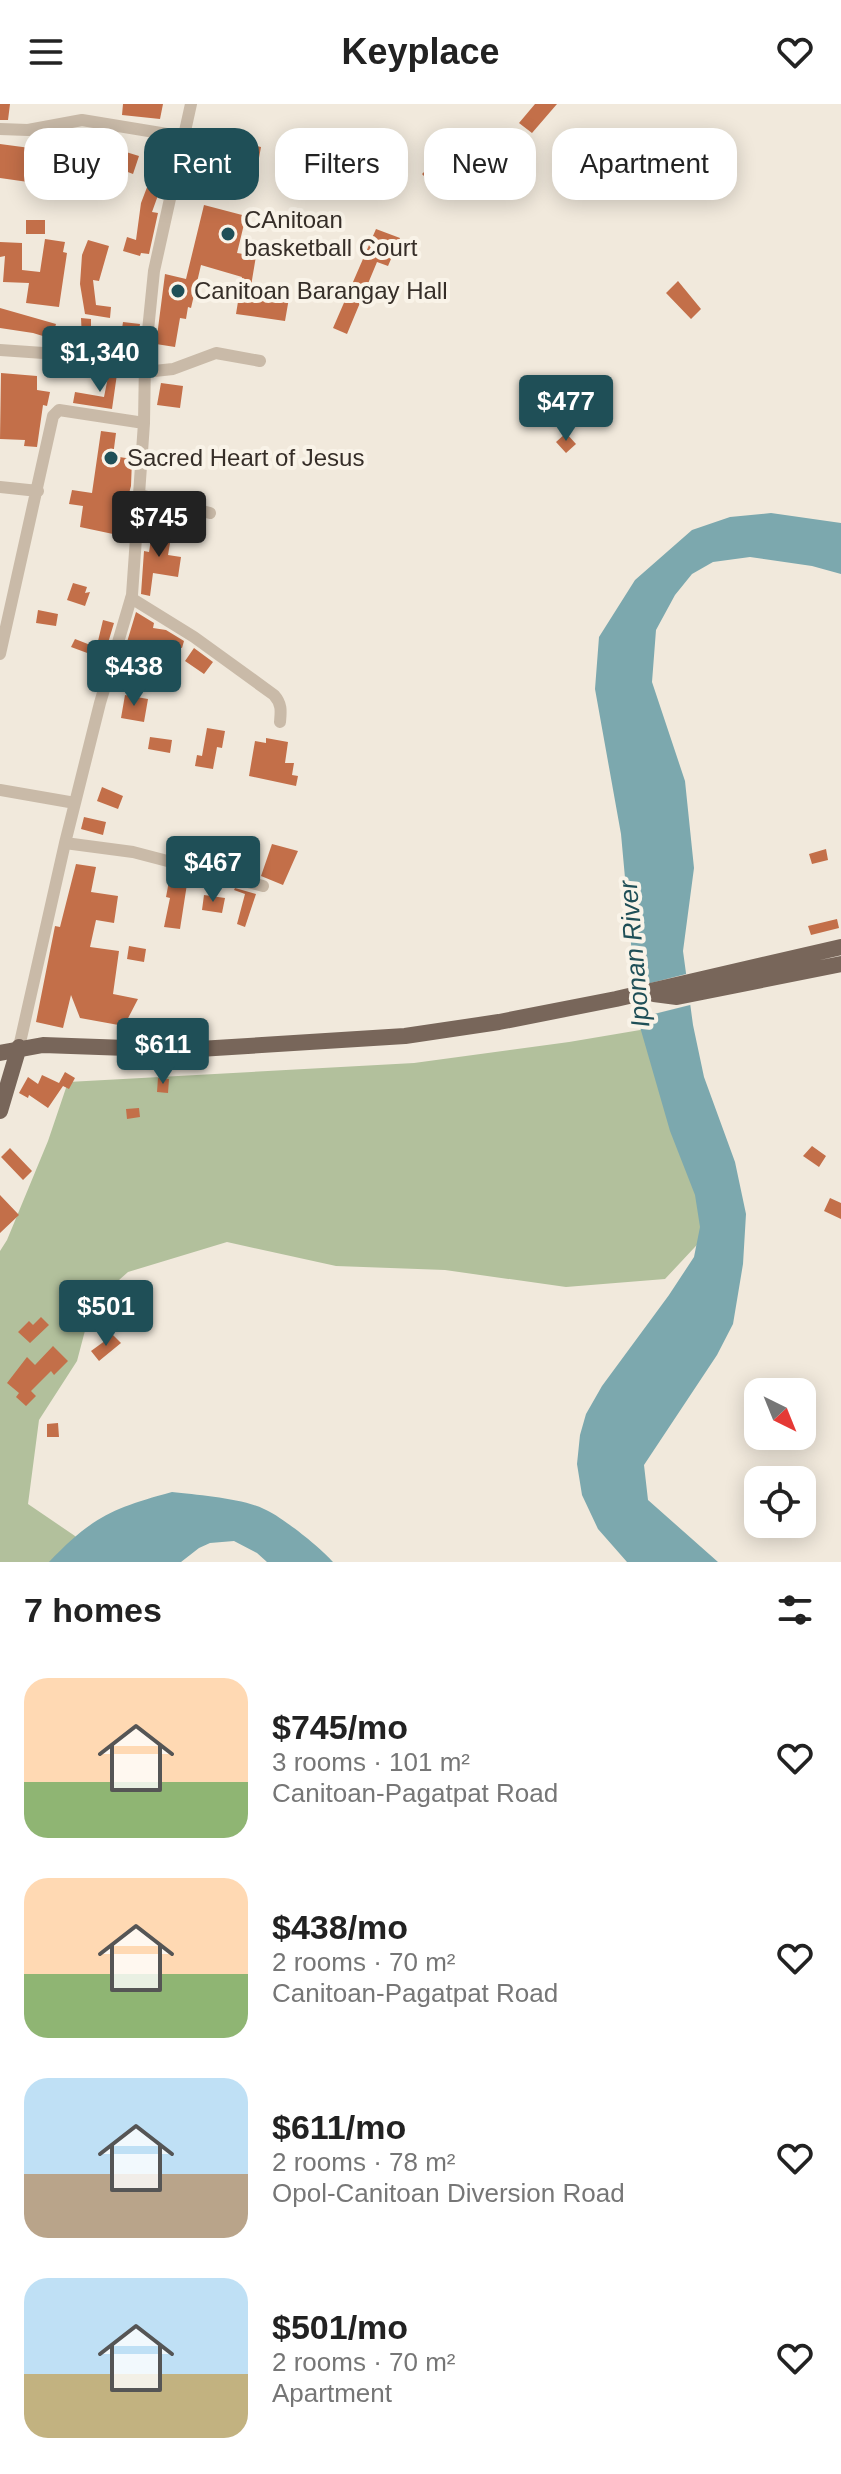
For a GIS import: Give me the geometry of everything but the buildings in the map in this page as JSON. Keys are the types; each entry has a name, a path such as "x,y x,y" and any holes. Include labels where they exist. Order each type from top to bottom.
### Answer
{"main road":[{"path":"641,993 677,997 698,986 841,947"},
{"path":"0,1111 12,1053 43,1045 183,1050 405,1036 499,1022 641,993 841,964"}],"street":[{"path":"187,128 191,104"},
{"path":"0,129 28,130 82,120 144,130"},
{"path":"12,1053 100,703 131,598 154,271 170,200"},
{"path":"0,350 173,369 216,353 260,361"},
{"path":"0,652 53,416 59,410 144,423"},
{"path":"0,487 38,491"},
{"path":"140,495 210,513"},
{"path":"131,598 194,637 274,695 279,701 280,722"},
{"path":"0,790 75,803"},
{"path":"65,843 133,852 263,886"}],"green space":[{"path":"652,1028 709,1232 665,1279 566,1287 445,1270 336,1266 227,1242 128,1272 92,1304 77,1361 39,1420 28,1504 75,1536 100,1562 0,1562 0,1251 48,1141 68,1082 414,1063"}],"water":[{"name":"Iponan River","path":"771,513 841,523 841,574 812,566 750,557 713,562 692,574 675,595 656,630 652,682 685,781 694,868 683,951 693,1025 704,1077 735,1162 746,1214 743,1264 733,1324 717,1355 644,1465 648,1500 718,1562 627,1562 598,1529 582,1495 577,1464 580,1435 586,1414 602,1386 694,1257 700,1227 695,1195 670,1131 638,1020 621,834 595,689 599,637 635,580 692,530 730,517"},
{"path":"172,1492 255,1505 280,1518 333,1562 267,1562 234,1541 210,1543 181,1562 49,1562 78,1534 104,1516"}],"pier":[{"path":"690,973 694,1004 634,1019 631,988"}],"place":[{"name":"CAnitoan basketball Court","path":"228,234"},
{"name":"Canitoan Barangay Hall","path":"178,291"},
{"name":"Sacred Heart of Jesus","path":"111,458"}]}
